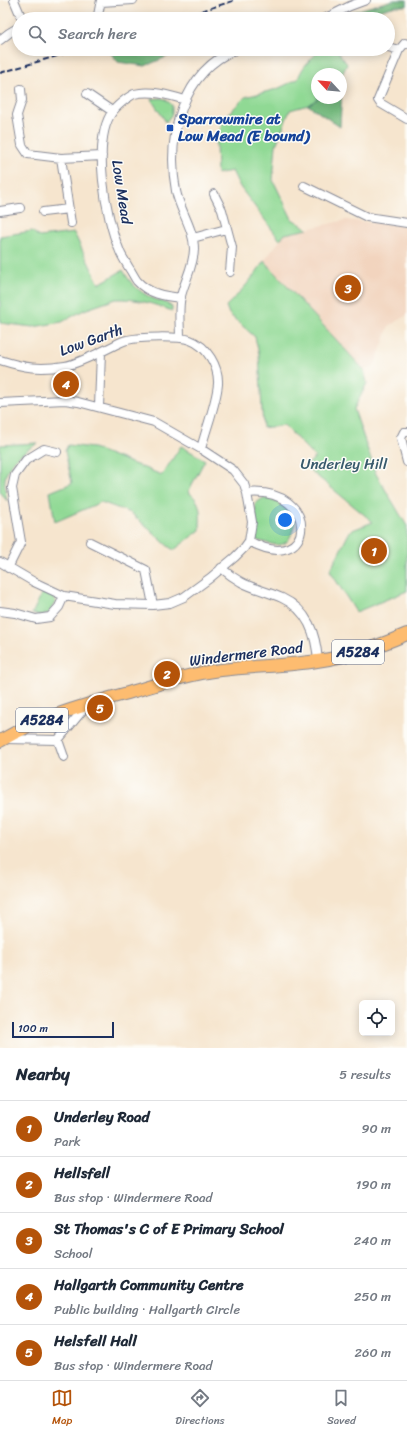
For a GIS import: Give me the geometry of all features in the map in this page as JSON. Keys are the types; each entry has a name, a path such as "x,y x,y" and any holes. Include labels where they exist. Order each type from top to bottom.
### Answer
{"highway":[{"name":"Windermere Road","path":"2,740 62,712 168,681 220,670 337,658 375,647 407,634"}],"street":[{"path":"14,0 19,12"},
{"path":"99,12 101,1 133,0"},
{"path":"338,12 366,0"},
{"path":"0,40 12,31"},
{"path":"407,44 399,50 378,100 380,103 407,119"},
{"path":"395,49 399,50"},
{"path":"180,338 181,298 192,262 194,250 193,238 176,192 172,165 176,131 185,100 193,84 217,60 224,56"},
{"path":"21,89 22,100 17,115 22,145 28,154 61,158 102,156"},
{"name":"Low Mead","path":"181,298 163,296 149,291 136,280 122,256 111,223 102,176 102,156 106,127 112,112 133,94 150,92 185,100"},
{"path":"87,94 112,112"},
{"path":"61,158 71,223"},
{"path":"304,186 367,217 407,223"},
{"path":"214,194 222,210 226,230 232,247 230,272"},
{"path":"0,212 20,208"},
{"path":"43,212 69,209"},
{"path":"193,238 226,230"},
{"name":"Low Garth","path":"0,360 22,367 37,369 67,366 126,340 180,338 189,340 198,344 206,351 212,360 217,373 218,383 216,394 201,449"},
{"path":"99,407 101,352"},
{"path":"0,403 65,400 99,407 154,422 201,449 233,470 244,484 252,522 249,541 235,557 184,597 170,603 153,605 115,604 64,596 34,582 0,562"},
{"path":"407,432 404,432 401,438 407,462"},
{"path":"8,568 21,542 12,488 15,475 26,460 44,449 57,452"},
{"path":"247,493 261,492 279,496 298,512 301,525 301,533 297,541 288,548 280,550 260,547 249,541"},
{"path":"90,542 146,570 153,605"},
{"path":"220,568 242,582 283,598 299,609 305,616 310,626 317,649 318,661"},
{"path":"0,611 15,613 36,619 50,617 59,607 64,596"},
{"path":"2,740 58,740 87,705"},
{"path":"58,740 64,757"}],"shaded area":[{"path":"346,220 407,226 407,315 389,326 374,367 364,370 264,261 285,234"}],"green space":[{"path":"393,0 407,0 407,6 396,6 374,12 351,12"},
{"path":"113,56 169,56 145,66 118,62"},
{"path":"314,56 341,56 347,64 345,68 311,68 311,103 290,110 276,145 273,180 292,219 308,229 285,234 280,240 240,187 232,171 217,174 216,142 224,118 245,97 277,89 298,79 305,66"},
{"path":"151,99 165,99 172,105 172,114 166,122"},
{"path":"311,103 341,104 340,127 308,105"},
{"path":"32,231 39,237 74,233 99,284 123,270 132,283 139,289 152,298 170,305 172,307 172,311 145,302 130,299 116,299 84,310 62,322 33,327 0,323 0,236"},
{"name":"Underley Hill","path":"264,261 364,370 367,383 354,409 376,474 407,526 407,591 356,612 330,571 350,531 373,522 306,467 315,457 284,425 263,428 259,354 255,337 229,314 226,306 246,285"},
{"path":"38,443 17,458 9,467 5,479 7,501 0,492 0,445"},
{"path":"68,445 93,448 162,475 181,446 205,460 188,492 196,500 200,509 200,530 174,550 131,513 101,502 55,522 50,492 72,483 65,451"},
{"path":"263,498 274,500 291,512 296,518 291,536 284,544 279,545 256,540 257,526 255,504"},
{"path":"42,593 52,596 56,601 49,613 41,615 32,614"}],"railway":[{"path":"198,12 236,0"},
{"path":"0,73 57,56"}],"place":[{"name":"Sparrowmire at Low Mead (E bound)","path":"170,128"},
{"name":"St Thomas's C of E Primary School","path":"348,288"},
{"name":"Hallgarth Community Centre","path":"66,384"},
{"name":"Underley Road","path":"374,551"},
{"name":"Hellsfell","path":"167,674"},
{"name":"Helsfell Hall","path":"100,708"}]}
